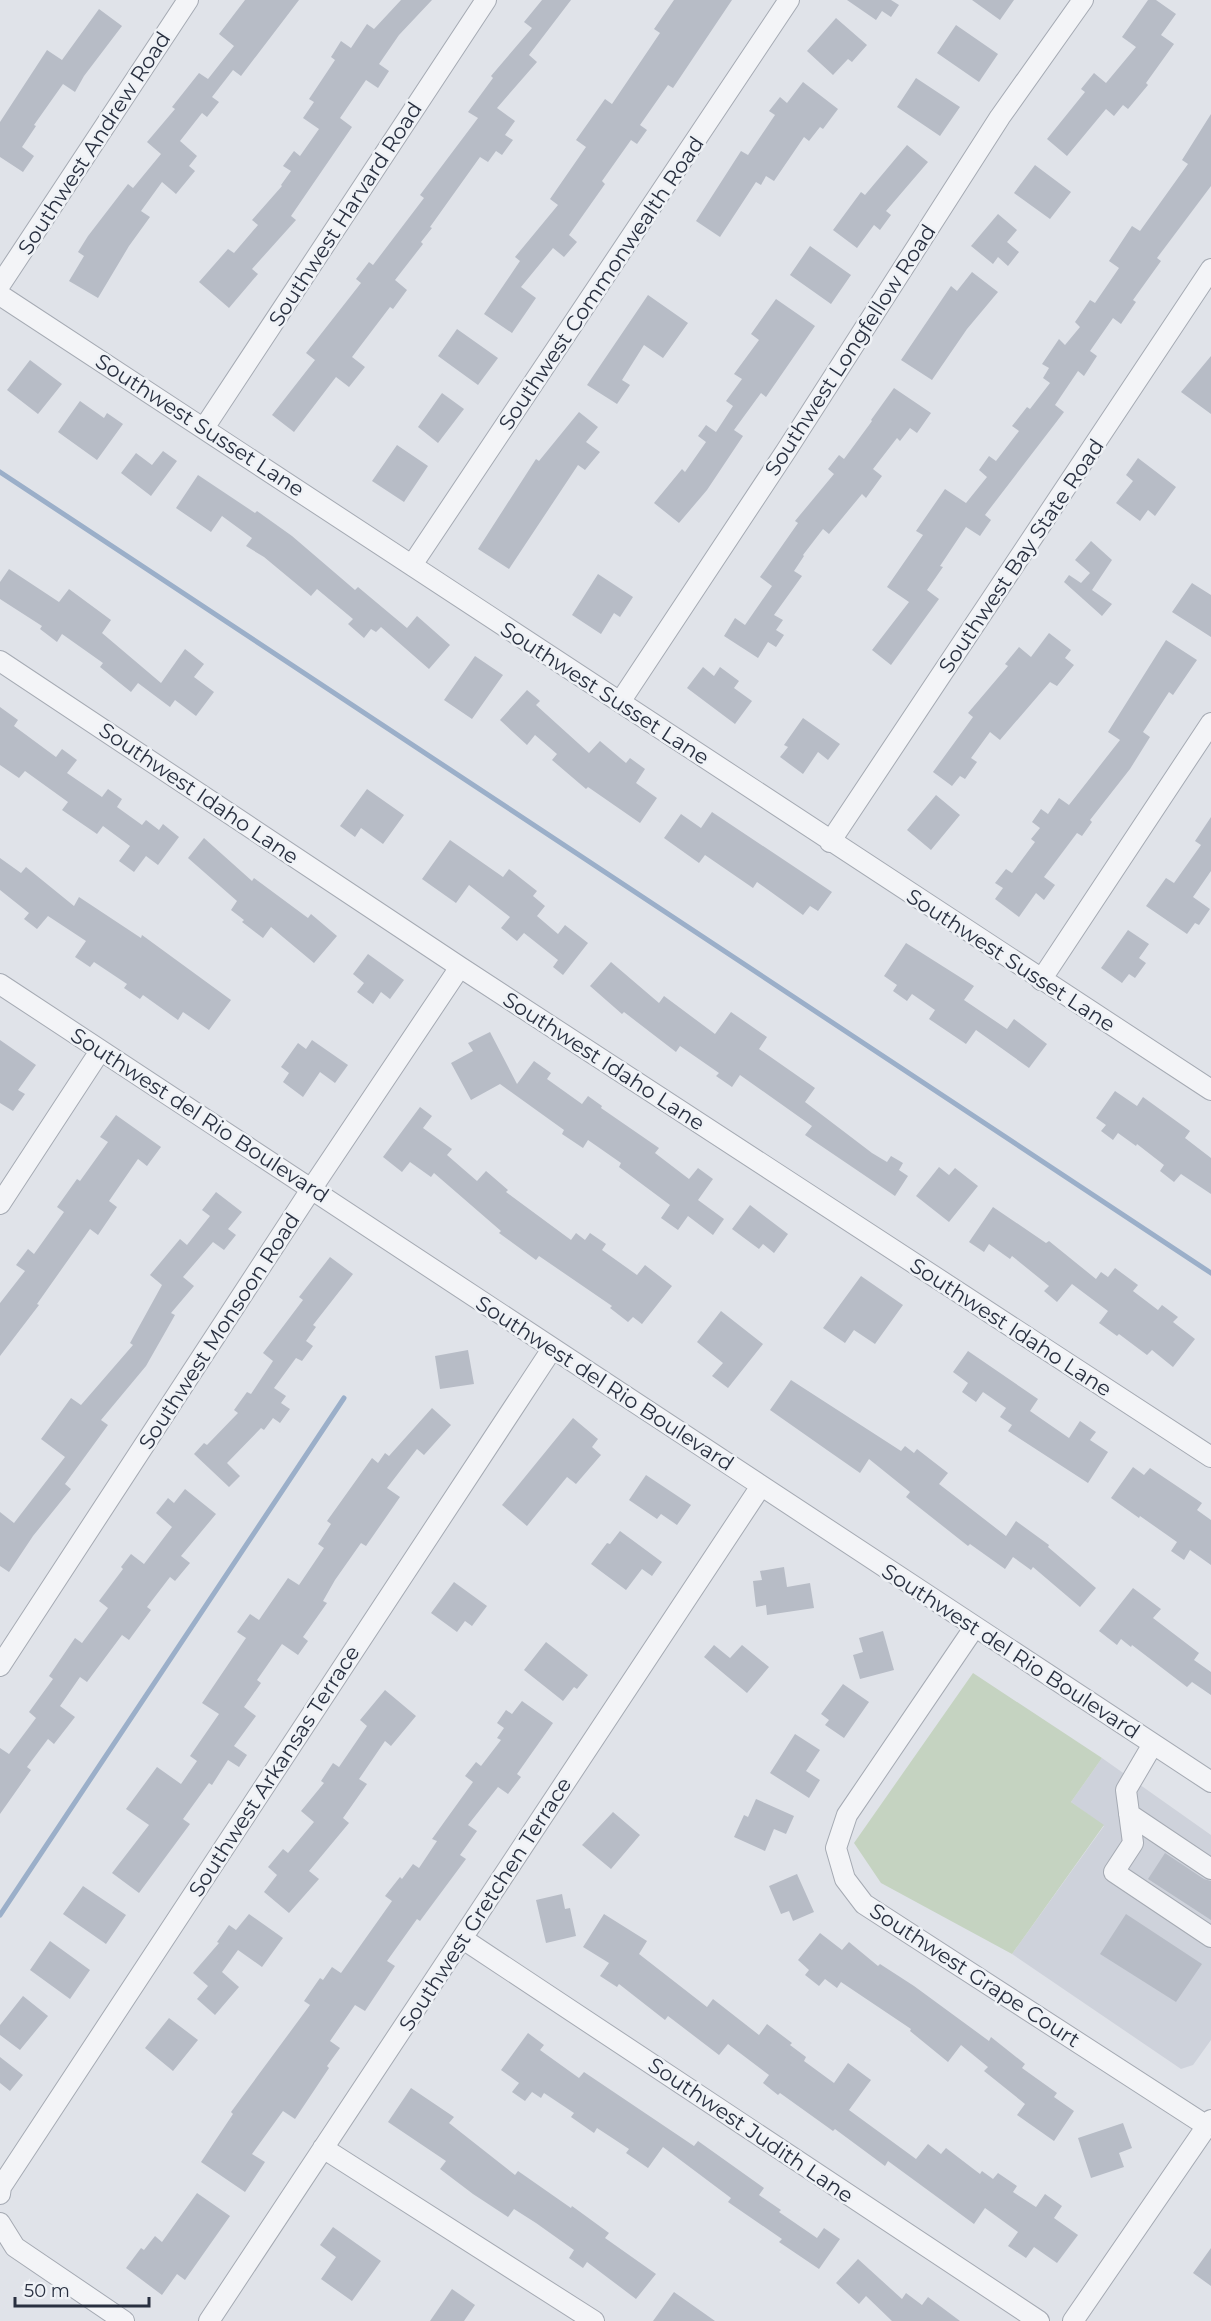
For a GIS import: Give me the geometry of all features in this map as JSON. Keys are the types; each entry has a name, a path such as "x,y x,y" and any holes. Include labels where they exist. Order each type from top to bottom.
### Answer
{"street":[{"name":"Southwest Andrew Road","path":"0,285 188,0"},
{"name":"Southwest Harvard Road","path":"204,428 486,0"},
{"name":"Southwest Commonwealth Road","path":"412,566 789,0"},
{"name":"Southwest Longfellow Road","path":"620,702 786,451 1000,117 1083,0"},
{"name":"Southwest Bay State Road","path":"830,842 1211,270"},
{"name":"Southwest Susset Lane","path":"0,295 1211,1090"},
{"name":"Southwest Idaho Lane","path":"0,661 460,967 1211,1457"},
{"path":"1041,980 1211,723"},
{"name":"Southwest Monsoon Road","path":"0,1666 312,1188 460,967"},
{"name":"Southwest del Rio Boulevard","path":"0,984 312,1188 974,1628 1211,1782"},
{"path":"0,1204 100,1051"},
{"name":"Southwest Arkansas Terrace","path":"0,2194 1,2187 552,1349"},
{"name":"Southwest Gretchen Terrace","path":"209,2321 761,1486"},
{"name":"Southwest Grape Court","path":"974,1628 847,1815 836,1848 845,1879 864,1904 1209,2123"},
{"path":"1153,1744 1126,1790 1133,1843 1114,1872 1211,1937"},
{"path":"1129,1814 1211,1869"},
{"name":"Southwest Judith Lane","path":"463,1939 1039,2321"},
{"path":"1073,2321 1209,2123"},
{"path":"323,2148 594,2321"},
{"path":"0,2223 15,2247 124,2321"}],"shaded area":[{"path":"1102,1758 1211,1835 1211,2040 1193,2065 1181,2069 1012,1954 1104,1826 1071,1802"}],"green space":[{"path":"973,1673 1102,1758 1071,1802 1104,1825 1012,1954 881,1883 854,1843"}],"building":[{"path":"245,0 299,0 241,76 233,70 212,97 219,102 207,117 202,113 180,141 197,156 189,166 195,171 176,194 162,182 141,211 150,217 129,246 98,298 69,281 84,256 78,252 128,184 133,188 161,154 147,142 175,109 172,107 199,73 208,79 234,46 219,34"},
{"path":"401,0 432,0 399,35 379,64 389,71 378,88 366,80 340,118 352,127 291,216 296,220 252,269 258,274 229,308 199,282 228,249 234,253 258,225 252,220 282,186 291,171 283,166 294,151 300,156 319,129 303,118 314,102 309,99 335,60 331,57 341,41 351,48 367,24 374,29"},
{"path":"542,0 571,0 529,55 537,62 497,108 515,121 505,135 513,140 502,155 496,151 488,162 480,157 430,227 432,228 421,242 423,244 395,280 407,290 393,309 390,307 352,357 365,367 349,387 336,377 294,432 272,415 315,360 306,353 361,283 356,279 369,262 373,265 424,198 420,195 478,118 468,112 493,78 491,76 532,28 524,22"},
{"path":"674,0 732,0 673,88 668,85 640,125 647,130 637,144 631,140 602,181 605,184 569,235 577,242 564,257 553,248 521,287 536,298 512,333 484,314 520,261 515,257 558,205 550,199 586,147 576,140 605,99 612,104 660,33 654,29"},
{"path":"847,0 891,0 899,5 891,17 882,11 876,20"},
{"path":"972,0 1014,0 1000,20"},
{"path":"1148,0 1156,0 1176,14 1161,35 1174,44 1146,83 1148,85 1128,109 1123,105 1114,116 1106,109 1067,156 1047,139 1085,92 1081,89 1094,73 1106,83 1136,47 1122,37"},
{"path":"99,9 122,26 84,76 75,92 63,84 34,125 36,126 22,147 34,156 23,172 0,157 0,122 47,50 62,60"},
{"path":"836,18 867,45 852,62 848,59 833,75 807,51"},
{"path":"956,25 998,54 979,82 937,53"},
{"path":"916,78 960,107 940,136 897,107"},
{"path":"803,82 838,109 823,129 820,127 809,141 804,137 774,181 766,176 761,185 756,182 720,237 696,221 741,151 748,155 775,115 769,111 780,97 787,103"},
{"path":"1211,114 1211,186 1157,258 1161,261 1133,300 1136,302 1121,324 1113,318 1090,351 1097,356 1084,376 1078,371 1055,405 1064,412 985,515 991,520 980,536 966,527 927,590 939,599 891,665 872,650 909,602 887,587 923,535 916,531 945,489 966,503 987,477 979,470 989,456 996,461 1019,431 1012,426 1027,407 1030,409 1050,383 1043,378 1049,368 1042,364 1059,339 1065,345 1080,327 1075,322 1090,300 1095,303 1119,268 1109,261 1132,226 1140,231 1188,164 1182,160"},
{"path":"907,145 928,162 886,211 891,215 880,230 874,225 857,248 833,230 861,192 865,195"},
{"path":"1035,165 1071,192 1050,219 1014,193"},
{"path":"998,214 1017,230 1007,242 1019,252 1008,266 998,257 993,264 971,246"},
{"path":"810,246 851,275 831,304 790,275"},
{"path":"972,272 998,292 967,329 932,380 901,360 951,286 957,291"},
{"path":"648,295 688,323 663,358 644,345 622,380 630,385 617,404 587,385"},
{"path":"776,299 815,326 766,397 761,393 734,430 743,436 707,490 679,523 654,503 682,469 685,472 706,442 698,436 706,425 716,432 733,406 726,401 742,379 734,374 759,340 751,334"},
{"path":"457,329 498,358 478,385 438,356"},
{"path":"1211,356 1211,414 1181,392"},
{"path":"30,360 62,384 38,414 7,390"},
{"path":"894,388 931,413 917,433 910,428 900,441 897,438 873,469 882,476 866,498 862,494 829,534 823,529 803,555 794,571 802,576 774,615 783,620 776,630 784,635 776,647 768,642 758,658 724,636 735,618 745,625 772,586 760,577 798,523 795,521 834,474 828,469 839,455 844,459"},
{"path":"442,393 464,409 438,443 418,427"},
{"path":"80,401 104,418 107,413 123,424 97,460 58,432"},
{"path":"579,412 598,427 586,442 600,452 585,470 578,465 509,569 478,549 536,459 539,461"},
{"path":"397,445 428,466 404,502 372,481"},
{"path":"163,451 177,461 151,496 121,473 136,453 152,465"},
{"path":"1138,458 1176,487 1155,516 1148,510 1140,521 1116,503 1133,481 1126,475"},
{"path":"198,475 255,513 257,511 292,536 355,590 358,587 407,628 417,616 450,645 429,669 381,627 376,632 371,629 364,638 348,624 353,619 317,589 311,596 264,557 246,546 252,538 222,516 211,532 176,508"},
{"path":"1091,541 1112,560 1092,590 1112,604 1102,616 1064,582 1069,575 1081,583 1090,573 1075,560"},
{"path":"9,569 59,602 69,589 111,620 102,633 161,683 185,649 204,664 194,677 214,692 196,716 175,700 170,707 138,683 131,692 100,667 103,663 62,634 57,642 40,629 42,626 0,599 0,582"},
{"path":"598,574 633,597 620,617 614,613 601,634 572,615"},
{"path":"1192,583 1211,595 1211,637 1172,612"},
{"path":"1049,633 1071,650 1065,658 1074,665 1057,686 1050,682 1000,740 990,732 971,758 977,762 965,779 960,776 952,786 933,772 973,717 968,713 1008,666 1005,664 1019,647 1031,657"},
{"path":"1166,640 1197,660 1173,695 1169,692 1143,732 1150,737 1130,769 1090,820 1092,822 1082,836 1077,833 1044,877 1055,885 1044,900 1036,893 1019,917 995,899 1003,888 995,883 1006,869 1012,873 1035,842 1031,839 1040,828 1032,822 1041,809 1048,814 1059,798 1069,805 1120,740 1108,732"},
{"path":"475,656 503,675 472,719 444,700"},
{"path":"703,667 714,676 720,667 739,681 734,688 752,701 735,724 687,688"},
{"path":"527,690 540,701 536,705 589,753 600,741 626,763 630,758 645,769 636,783 657,798 640,823 588,787 586,789 552,760 557,754 535,735 527,745 500,720"},
{"path":"0,707 18,720 14,726 56,757 62,749 77,760 67,773 102,797 108,789 122,799 117,807 142,825 146,820 159,830 163,824 179,837 158,865 146,856 134,872 119,861 130,846 103,826 97,834 62,810 68,802 25,771 19,778 0,765"},
{"path":"803,718 840,744 828,760 818,752 803,774 780,757 788,747 784,745"},
{"path":"367,789 404,815 383,844 361,828 355,837 340,826"},
{"path":"936,795 960,815 931,850 907,830"},
{"path":"712,812 832,892 818,911 810,906 803,915 757,882 753,888 705,855 699,863 664,838 681,814 701,828"},
{"path":"1211,817 1211,871 1193,897 1210,909 1199,925 1195,923 1187,934 1146,906 1166,878 1174,883 1201,845 1195,841"},
{"path":"204,838 252,881 254,878 308,918 311,914 337,936 314,963 271,927 263,938 231,910 237,901 188,858"},
{"path":"450,840 503,877 509,869 537,891 533,896 545,906 537,916 558,934 565,925 588,943 563,975 553,967 558,960 524,933 517,941 501,928 510,917 469,885 456,903 422,879"},
{"path":"0,858 21,873 26,867 74,906 79,897 141,938 142,935 231,1000 209,1030 183,1012 178,1020 143,995 140,999 124,988 127,984 94,962 90,967 75,957 86,941 48,916 37,929 24,919 29,913 0,890"},
{"path":"1128,930 1149,944 1139,958 1146,963 1135,978 1129,974 1122,983 1101,968"},
{"path":"906,943 974,986 964,1000 1007,1029 1014,1019 1047,1044 1029,1068 976,1030 966,1044 929,1019 935,1010 912,994 907,1001 893,991 897,985 884,976"},
{"path":"368,954 404,980 390,999 381,992 373,1004 357,992 364,983 353,974"},
{"path":"611,962 659,1003 664,996 715,1034 731,1012 767,1037 759,1049 815,1088 805,1102 872,1153 887,1162 891,1156 903,1163 899,1170 908,1176 895,1196 805,1135 812,1126 740,1075 732,1087 716,1076 719,1073 680,1046 676,1052 624,1012 622,1014 590,986"},
{"path":"490,1032 517,1084 534,1061 551,1073 547,1079 582,1104 588,1096 602,1106 601,1108 659,1148 655,1153 689,1179 698,1168 713,1179 698,1200 724,1219 713,1235 688,1216 678,1230 661,1218 670,1205 619,1167 621,1163 588,1140 583,1148 562,1134 564,1130 500,1084 471,1100 451,1063 473,1051 468,1043"},
{"path":"0,1040 36,1065 18,1090 25,1094 13,1111 0,1103"},
{"path":"312,1040 348,1065 335,1083 320,1072 303,1097 283,1082 289,1073 281,1067 298,1043 306,1049"},
{"path":"1115,1091 1137,1106 1143,1097 1190,1131 1185,1138 1211,1158 1211,1194 1181,1174 1174,1182 1160,1171 1164,1165 1137,1144 1136,1146 1118,1133 1113,1140 1101,1131 1106,1125 1096,1118"},
{"path":"420,1107 432,1116 423,1128 452,1149 447,1155 477,1181 486,1171 508,1190 506,1192 571,1240 576,1233 585,1240 590,1233 606,1244 602,1250 637,1275 645,1265 672,1286 642,1324 633,1317 628,1322 610,1308 612,1306 539,1256 536,1260 499,1233 501,1231 434,1173 431,1177 410,1162 402,1172 383,1157"},
{"path":"116,1115 161,1147 147,1166 138,1159 109,1201 117,1207 98,1235 90,1229 37,1304 39,1305 0,1356 0,1303 25,1271 16,1265 28,1249 34,1254 64,1212 57,1207 77,1179 80,1181 108,1142 100,1137"},
{"path":"939,1167 949,1175 955,1168 978,1186 949,1222 916,1196"},
{"path":"216,1192 242,1212 228,1229 236,1235 224,1250 213,1242 183,1277 194,1286 171,1313 175,1315 146,1366 101,1420 108,1425 65,1484 71,1489 33,1536 9,1572 0,1566 0,1512 14,1523 65,1457 41,1439 71,1398 81,1405 133,1345 130,1343 162,1285 150,1275 180,1239 187,1245 210,1216 202,1210"},
{"path":"750,1205 788,1234 774,1253 763,1244 759,1249 732,1229"},
{"path":"993,1207 1046,1243 1049,1241 1096,1279 1101,1272 1108,1277 1115,1268 1138,1285 1133,1291 1158,1310 1162,1305 1178,1317 1173,1322 1195,1339 1173,1367 1152,1350 1147,1355 1119,1334 1117,1336 1099,1323 1108,1311 1072,1284 1057,1302 1044,1291 1049,1286 1012,1256 1010,1259 989,1244 984,1252 969,1242"},
{"path":"330,1257 353,1274 313,1325 316,1327 306,1341 313,1346 302,1361 296,1358 274,1388 286,1396 281,1403 290,1409 280,1423 273,1418 264,1430 261,1428 227,1463 240,1476 229,1487 194,1454 204,1443 207,1445 238,1413 234,1410 247,1392 251,1394 273,1361 263,1353 303,1300 299,1297"},
{"path":"861,1276 903,1305 875,1344 854,1330 845,1343 823,1328"},
{"path":"721,1311 763,1344 728,1388 712,1376 723,1363 697,1342"},
{"path":"468,1350 474,1384 440,1389 435,1356"},
{"path":"968,1351 1038,1399 1030,1411 1069,1438 1080,1421 1096,1432 1090,1440 1108,1452 1088,1483 1008,1431 1012,1425 1000,1417 1006,1408 983,1392 976,1402 962,1392 968,1383 953,1372"},
{"path":"791,1380 901,1451 905,1446 914,1453 917,1449 948,1473 939,1484 1006,1536 1016,1521 1049,1545 1048,1547 1096,1588 1080,1607 1033,1567 1031,1570 1013,1557 1005,1569 970,1544 968,1546 906,1497 910,1492 869,1459 860,1473 770,1410"},
{"path":"432,1408 451,1425 424,1455 417,1449 387,1488 400,1497 366,1546 361,1543 335,1580 323,1601 327,1603 303,1637 308,1641 298,1655 282,1644 257,1680 261,1683 244,1707 256,1716 234,1746 247,1755 239,1767 228,1760 212,1785 209,1783 183,1819 190,1824 139,1893 112,1873 149,1825 126,1809 157,1767 181,1784 197,1761 190,1756 219,1714 202,1703 246,1638 237,1632 250,1614 259,1620 288,1578 299,1585 324,1548 318,1544 331,1524 327,1521 372,1458 378,1463 385,1453 389,1456"},
{"path":"573,1418 598,1439 592,1447 601,1455 576,1484 567,1477 527,1526 502,1505"},
{"path":"1133,1467 1144,1475 1150,1468 1202,1503 1197,1510 1211,1520 1211,1565 1190,1550 1184,1560 1171,1551 1177,1542 1111,1498"},
{"path":"646,1475 691,1505 677,1525 661,1514 657,1519 629,1500"},
{"path":"185,1489 216,1514 181,1556 190,1563 175,1581 170,1577 147,1607 151,1610 129,1640 122,1635 87,1682 80,1677 60,1706 75,1717 54,1744 48,1739 27,1767 31,1770 0,1814 0,1748 9,1754 36,1718 29,1712 53,1679 49,1676 75,1638 82,1643 108,1608 99,1601 123,1569 121,1567 131,1554 144,1564 172,1527 156,1513 168,1498 174,1503"},
{"path":"620,1531 662,1562 652,1576 642,1569 626,1590 591,1564 607,1543 610,1544"},
{"path":"784,1567 787,1587 810,1583 814,1608 767,1615 766,1605 756,1607 753,1581 762,1580 760,1571"},
{"path":"454,1582 487,1606 472,1626 465,1621 457,1632 431,1613"},
{"path":"1133,1588 1161,1609 1153,1618 1199,1653 1194,1660 1211,1672 1211,1695 1192,1682 1187,1687 1132,1645 1131,1647 1121,1639 1117,1645 1099,1631"},
{"path":"883,1631 894,1670 860,1679 853,1655 863,1652 859,1638"},
{"path":"546,1642 588,1675 563,1701 524,1670"},
{"path":"714,1645 730,1658 742,1645 769,1667 747,1693 704,1657"},
{"path":"843,1684 869,1702 844,1738 825,1725 829,1720 821,1714"},
{"path":"385,1690 416,1716 391,1746 385,1741 359,1779 367,1784 343,1818 349,1823 309,1871 319,1879 289,1913 264,1892 277,1875 268,1867 283,1849 288,1853 314,1822 301,1811 324,1783 321,1781 333,1763 339,1767 367,1726 360,1720"},
{"path":"522,1701 553,1723 517,1774 521,1777 508,1794 498,1787 468,1825 477,1831 460,1855 466,1859 420,1921 417,1919 387,1961 395,1966 365,2011 355,2005 330,2041 340,2048 295,2119 283,2111 252,2154 265,2162 245,2192 201,2162 233,2114 231,2112 310,2005 304,2001 320,1978 323,1980 332,1967 341,1973 392,1901 385,1896 413,1864 419,1868 437,1841 432,1839 473,1782 465,1776 476,1762 481,1766 501,1740 497,1738 504,1728 497,1723 506,1710 512,1714"},
{"path":"795,1734 820,1750 806,1771 820,1780 809,1798 770,1773"},
{"path":"756,1799 794,1816 786,1834 774,1829 765,1851 734,1837 744,1815 748,1817"},
{"path":"613,1812 640,1835 611,1869 582,1845"},
{"path":"1165,1853 1204,1879 1211,1881 1211,1920 1148,1879"},
{"path":"797,1874 814,1912 793,1921 789,1911 781,1914 769,1886"},
{"path":"83,1886 126,1915 106,1944 63,1914"},
{"path":"562,1894 565,1909 570,1908 576,1936 546,1943 536,1900"},
{"path":"249,1914 283,1938 262,1967 238,1950 222,1972 239,1987 215,2015 197,1999 208,1986 193,1973 219,1943 217,1942 229,1925 236,1930"},
{"path":"604,1914 647,1941 639,1954 707,2007 713,1999 759,2035 767,2024 806,2057 804,2061 834,2083 848,2063 871,2080 849,2110 916,2159 928,2144 941,2154 946,2148 980,2174 982,2171 993,2179 998,2173 1017,2186 1013,2192 1036,2207 1045,2194 1062,2206 1054,2218 1078,2235 1057,2263 1034,2247 1026,2258 1008,2246 1018,2232 985,2208 974,2224 888,2161 885,2166 835,2129 833,2131 780,2093 778,2095 763,2083 769,2075 728,2044 719,2055 668,2016 665,2020 619,1984 617,1987 600,1976 609,1963 583,1947"},
{"path":"1126,1914 1202,1964 1176,2002 1100,1954"},
{"path":"820,1933 842,1950 849,1942 878,1966 880,1964 914,1986 989,2041 991,2037 1025,2064 1022,2068 1057,2093 1054,2097 1074,2111 1054,2141 1017,2115 1025,2104 984,2071 988,2067 961,2045 948,2062 910,2031 911,2029 841,1982 837,1988 825,1979 819,1986 805,1975 809,1970 798,1960"},
{"path":"50,1941 90,1970 70,1999 30,1970"},
{"path":"23,1996 48,2016 20,2050 0,2035 0,2025"},
{"path":"169,2018 198,2040 173,2071 145,2048"},
{"path":"528,2033 544,2045 540,2050 579,2078 584,2072 694,2146 698,2141 764,2188 759,2195 817,2238 824,2228 840,2239 819,2269 779,2242 782,2239 728,2202 731,2198 663,2147 648,2168 626,2153 629,2149 597,2128 594,2133 571,2117 574,2113 544,2093 541,2098 532,2092 525,2101 512,2092 519,2083 501,2070"},
{"path":"0,2057 23,2075 10,2091 0,2083"},
{"path":"411,2088 454,2117 449,2123 515,2175 518,2171 571,2208 572,2206 609,2233 605,2238 656,2274 636,2299 587,2262 583,2268 569,2258 574,2250 536,2223 514,2209 508,2217 473,2194 440,2169 446,2161 388,2122"},
{"path":"1123,2123 1132,2148 1119,2153 1124,2167 1091,2178 1078,2138"},
{"path":"197,2193 230,2216 185,2280 177,2274 162,2295 126,2268 141,2248 144,2250 155,2236 162,2242"},
{"path":"333,2227 381,2261 352,2301 321,2279 336,2257 320,2245"},
{"path":"1211,2248 1211,2286 1193,2273"},
{"path":"858,2259 902,2299 906,2293 922,2305 928,2297 960,2321 892,2321 866,2296 859,2304 836,2283"},
{"path":"452,2289 475,2305 464,2321 430,2321"},
{"path":"674,2292 715,2321 653,2321"}],"waterway":[{"path":"0,472 1211,1273"},
{"path":"0,1915 344,1398"}]}
